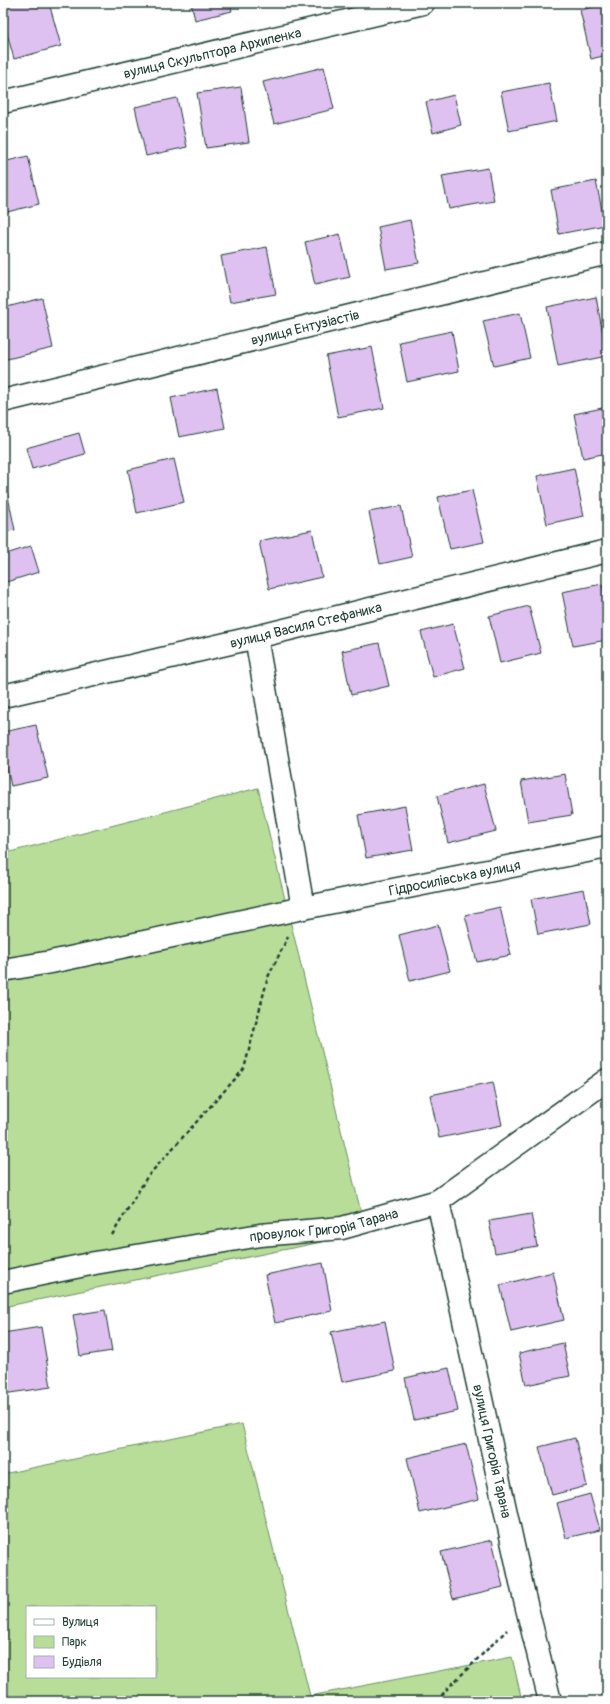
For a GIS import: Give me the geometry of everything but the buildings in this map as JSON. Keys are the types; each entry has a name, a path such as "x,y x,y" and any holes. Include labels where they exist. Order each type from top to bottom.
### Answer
{"street":[{"name":"вулиця Скульптора Архипенка","path":"3,102 422,3"},
{"name":"вулиця Ентузіастів","path":"3,401 607,253"},
{"name":"вулиця Василя Стефаника","path":"3,696 256,637 607,551"},
{"path":"256,637 303,908"},
{"name":"Гідросилівська вулиця","path":"3,970 607,847"},
{"name":"провулок Григорія Тарана","path":"3,1282 95,1263 260,1235 342,1228 438,1201 607,1080"},
{"name":"вулиця Григорія Тарана","path":"438,1201 524,1596 550,1701"}],"path":[{"path":"95,1263 147,1177 244,1069 268,977 303,908"},
{"path":"437,1701 447,1689 505,1633 524,1596"}],"green space":[{"path":"258,788 366,1233 3,1307 3,829 10,852"},
{"path":"242,1424 310,1696 512,1657 522,1701 3,1701 3,1474"}]}
